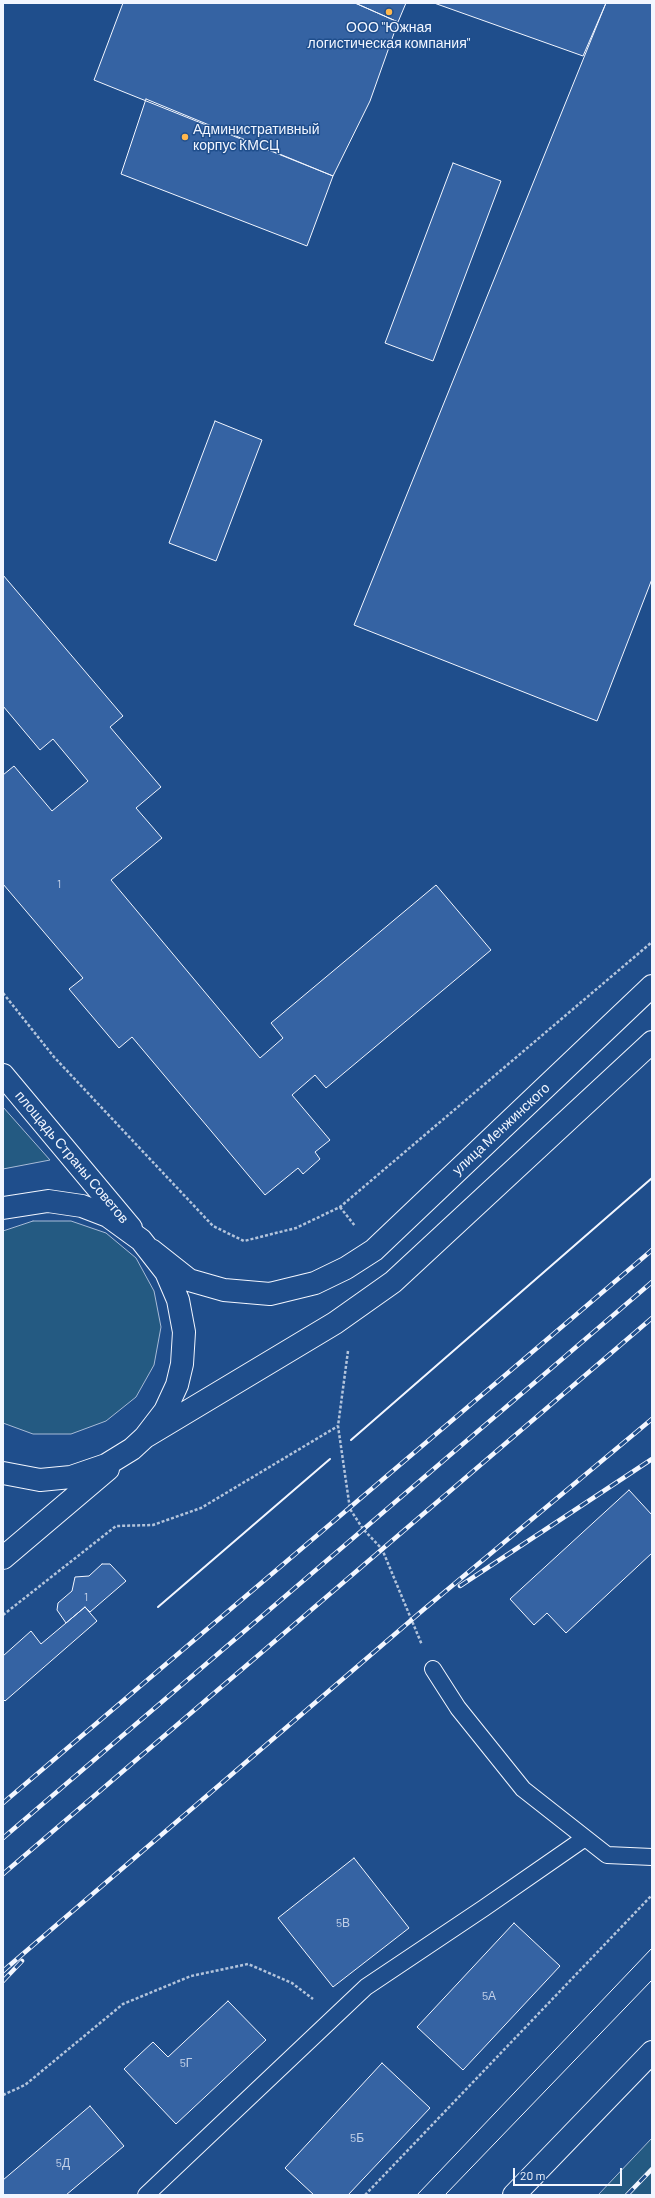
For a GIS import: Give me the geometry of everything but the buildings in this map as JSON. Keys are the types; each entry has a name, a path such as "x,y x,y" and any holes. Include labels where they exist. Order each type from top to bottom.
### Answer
{"main road":[{"name":"улица Менжинского","path":"146,1245 189,1280 224,1290 270,1294 315,1283 346,1268 374,1250 652,986"},
{"path":"3,1558 138,1443 335,1323 358,1305 393,1282 652,1042"},
{"name":"площадь Страны Советов","path":"3,1075 146,1245 166,1272 178,1300 184,1332 182,1364 177,1385 165,1411 138,1443 106,1466 71,1477 40,1480 3,1473"},
{"name":"площадь Страны Советов","path":"3,1208 48,1201 82,1206 108,1216 146,1245"},
{"path":"514,2195 652,2052"}],"lane":[{"path":"433,1669 458,1708 523,1789 607,1855 652,1858"},
{"path":"146,2195 366,1987 585,1838"}],"path":[{"path":"3,993 54,1057 213,1226 244,1240 296,1228 340,1207 652,942"},
{"path":"349,1349 338,1426 350,1509 364,1529 382,1549 433,1669"},
{"path":"3,1615 116,1526 153,1525 201,1508 338,1426"},
{"path":"365,2195 652,1895"},
{"path":"3,2095 25,2085 123,2004 191,1976 248,1964 292,1983 336,2016"}],"shaded area":[{"path":"3,1107 50,1160 3,1169"},
{"path":"33,1221 71,1221 106,1233 136,1258 154,1291 161,1327 154,1365 136,1397 106,1421 71,1434 33,1434 3,1423 3,1231"},
{"path":"652,2138 652,2195 598,2195"}],"tram line":[{"path":"417,2195 652,1948"},
{"path":"445,2195 652,1980"}],"railway":[{"path":"3,1803 652,1250"},
{"path":"3,1838 652,1282"},
{"path":"3,1874 652,1318"},
{"path":"3,1971 423,1610 652,1419"},
{"path":"460,1586 652,1459"},
{"path":"3,1981 22,1961"},
{"path":"627,2195 652,2169"}],"wall":[{"path":"351,1440 652,1178"},
{"path":"158,1607 330,1459"}],"place":[{"name":"ООО \"Южная логистическая компания\"","path":"389,12"},
{"name":"Административный корпус КМСЦ","path":"185,137"}]}
